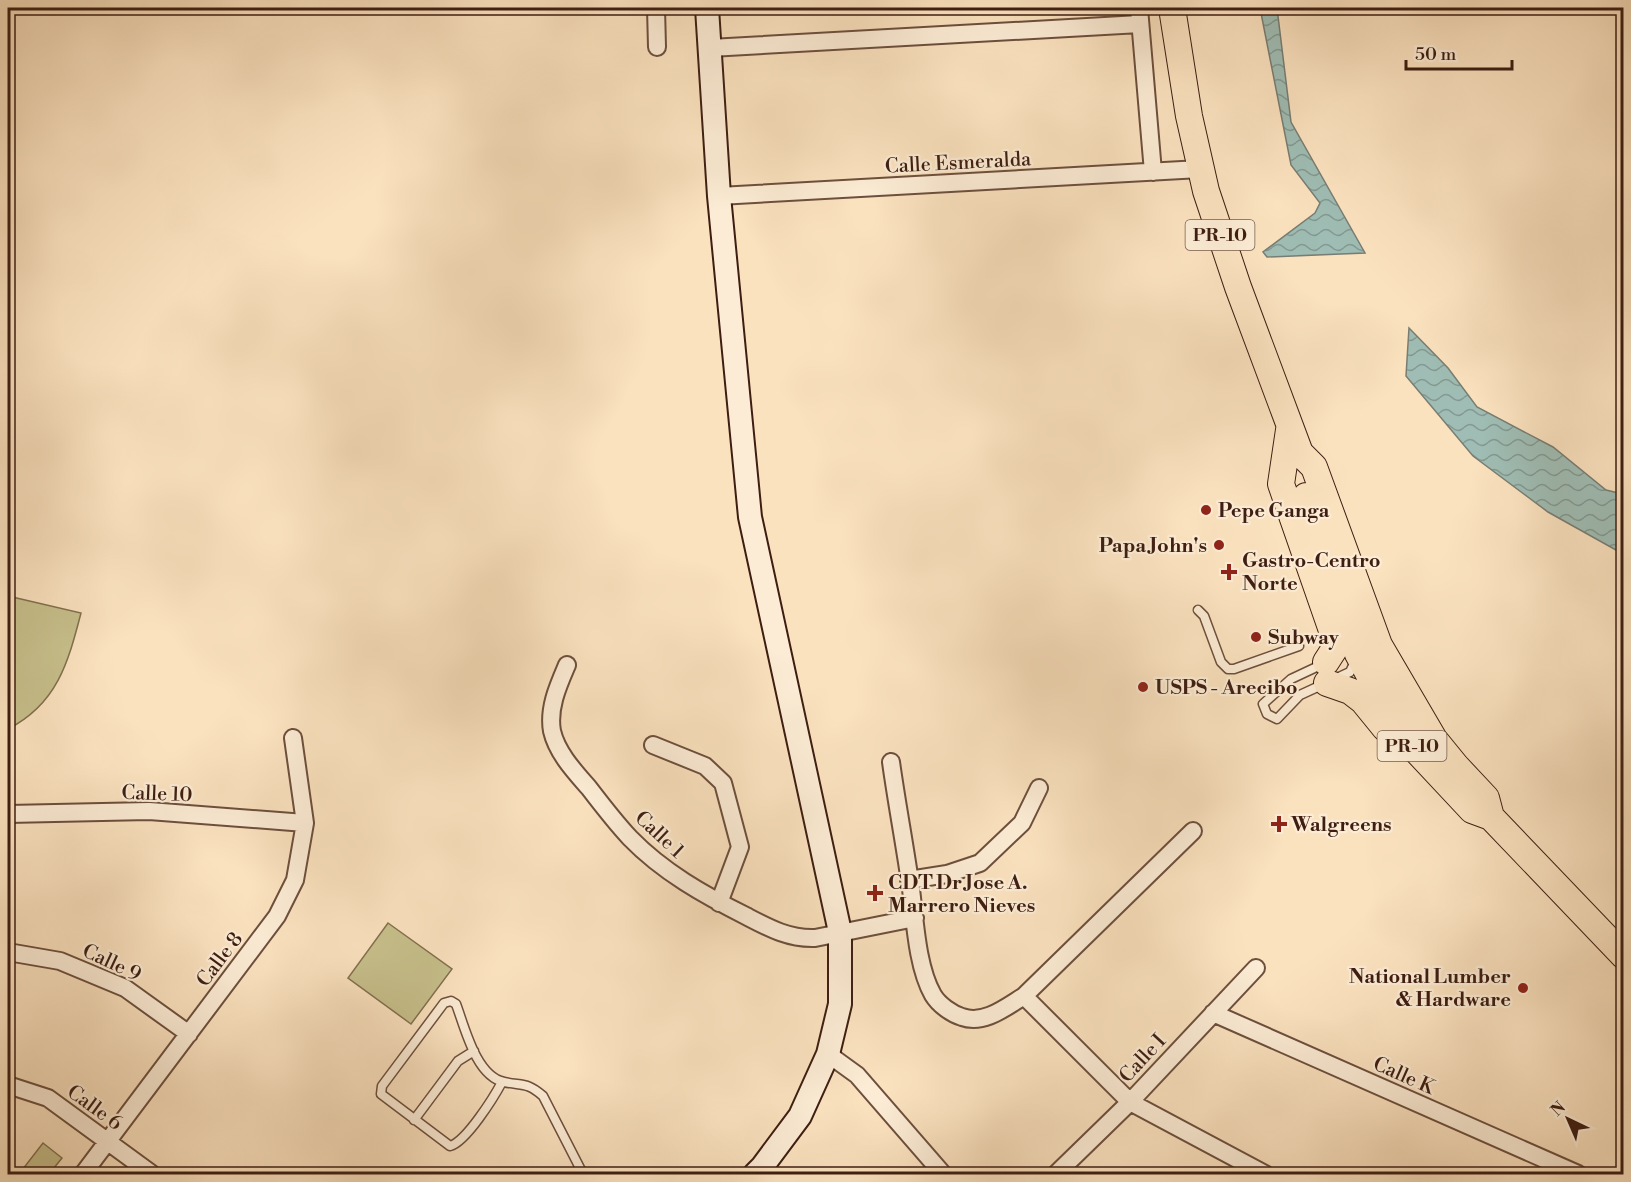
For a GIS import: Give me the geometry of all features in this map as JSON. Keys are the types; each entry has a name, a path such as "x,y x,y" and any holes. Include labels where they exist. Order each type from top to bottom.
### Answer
{"main road":[{"name":"PR-10","path":"1172,8 1200,169 1238,286 1290,427 1300,453 1314,467 1347,659 1417,752 1472,810 1491,817 1623,956"},
{"path":"1290,427 1281,484 1337,645 1347,659 1350,691 1363,701 1398,743 1417,752"},
{"name":"PR-10","path":"1347,659 1434,739 1486,798 1491,817"}],"street":[{"path":"656,8 657,47"},
{"path":"707,8 719,196 750,518 840,932 840,1004 828,1054 800,1116 755,1174"},
{"path":"710,48 1140,16 1153,172"},
{"name":"Calle Esmeralda","path":"719,196 1200,169"},
{"name":"Calle 1","path":"567,665 555,694 551,714 552,732 561,752 630,838 676,877 719,903 779,933 799,938 815,938 915,918"},
{"name":"Calle 8","path":"83,1174 277,916 295,880 305,823 293,738"},
{"path":"653,745 705,766 723,783 740,847 719,903"},
{"path":"891,762 927,982 935,998 947,1010 962,1018 981,1019 1001,1011 1024,996 1193,831"},
{"path":"909,880 947,874 980,863 1022,823 1039,788"},
{"name":"Calle 10","path":"8,814 149,811 305,823"},
{"name":"Calle 9","path":"8,952 60,961 125,988 189,1034"},
{"name":"Calle I","path":"1056,1174 1130,1101 1256,968"},
{"path":"1024,996 1130,1101 1265,1174"},
{"name":"Calle K","path":"1213,1013 1578,1174"},
{"path":"828,1054 857,1075 943,1174"},
{"name":"Calle 6","path":"8,1085 48,1098 152,1174"}],"lane":[{"path":"1198,610 1204,616 1221,662 1228,669 1234,669 1299,646"},
{"path":"1347,659 1300,695 1276,719 1267,714 1263,704 1291,679 1347,659"},
{"path":"502,1082 460,1142 454,1146 450,1146 381,1094 382,1086 444,1003 451,1001 456,1004 479,1063 488,1073 502,1082 532,1086 543,1096 584,1174"},
{"path":"414,1120 458,1061 474,1051"}],"shaded area":[{"path":"8,596 81,613 71,649 58,680 38,707 25,719 8,729"},
{"path":"388,923 452,969 411,1024 348,978"},
{"path":"43,1143 62,1158 49,1174 19,1174"}],"water":[{"path":"1260,8 1277,8 1291,122 1365,253 1267,257 1263,252 1315,213 1320,203 1291,165"},
{"path":"1409,328 1448,368 1477,407 1553,447 1606,490 1623,494 1623,554 1548,512 1473,456 1406,376"}],"place":[{"name":"Pepe Ganga","path":"1206,510"},
{"name":"Papa John's","path":"1219,545"},
{"name":"Gastro-Centro Norte","path":"1229,572"},
{"name":"Subway","path":"1256,637"},
{"name":"USPS - Arecibo","path":"1143,687"},
{"name":"Walgreens","path":"1279,824"},
{"name":"CDT Dr Jose A. Marrero Nieves","path":"875,893"},
{"name":"National Lumber & Hardware","path":"1523,988"}]}
